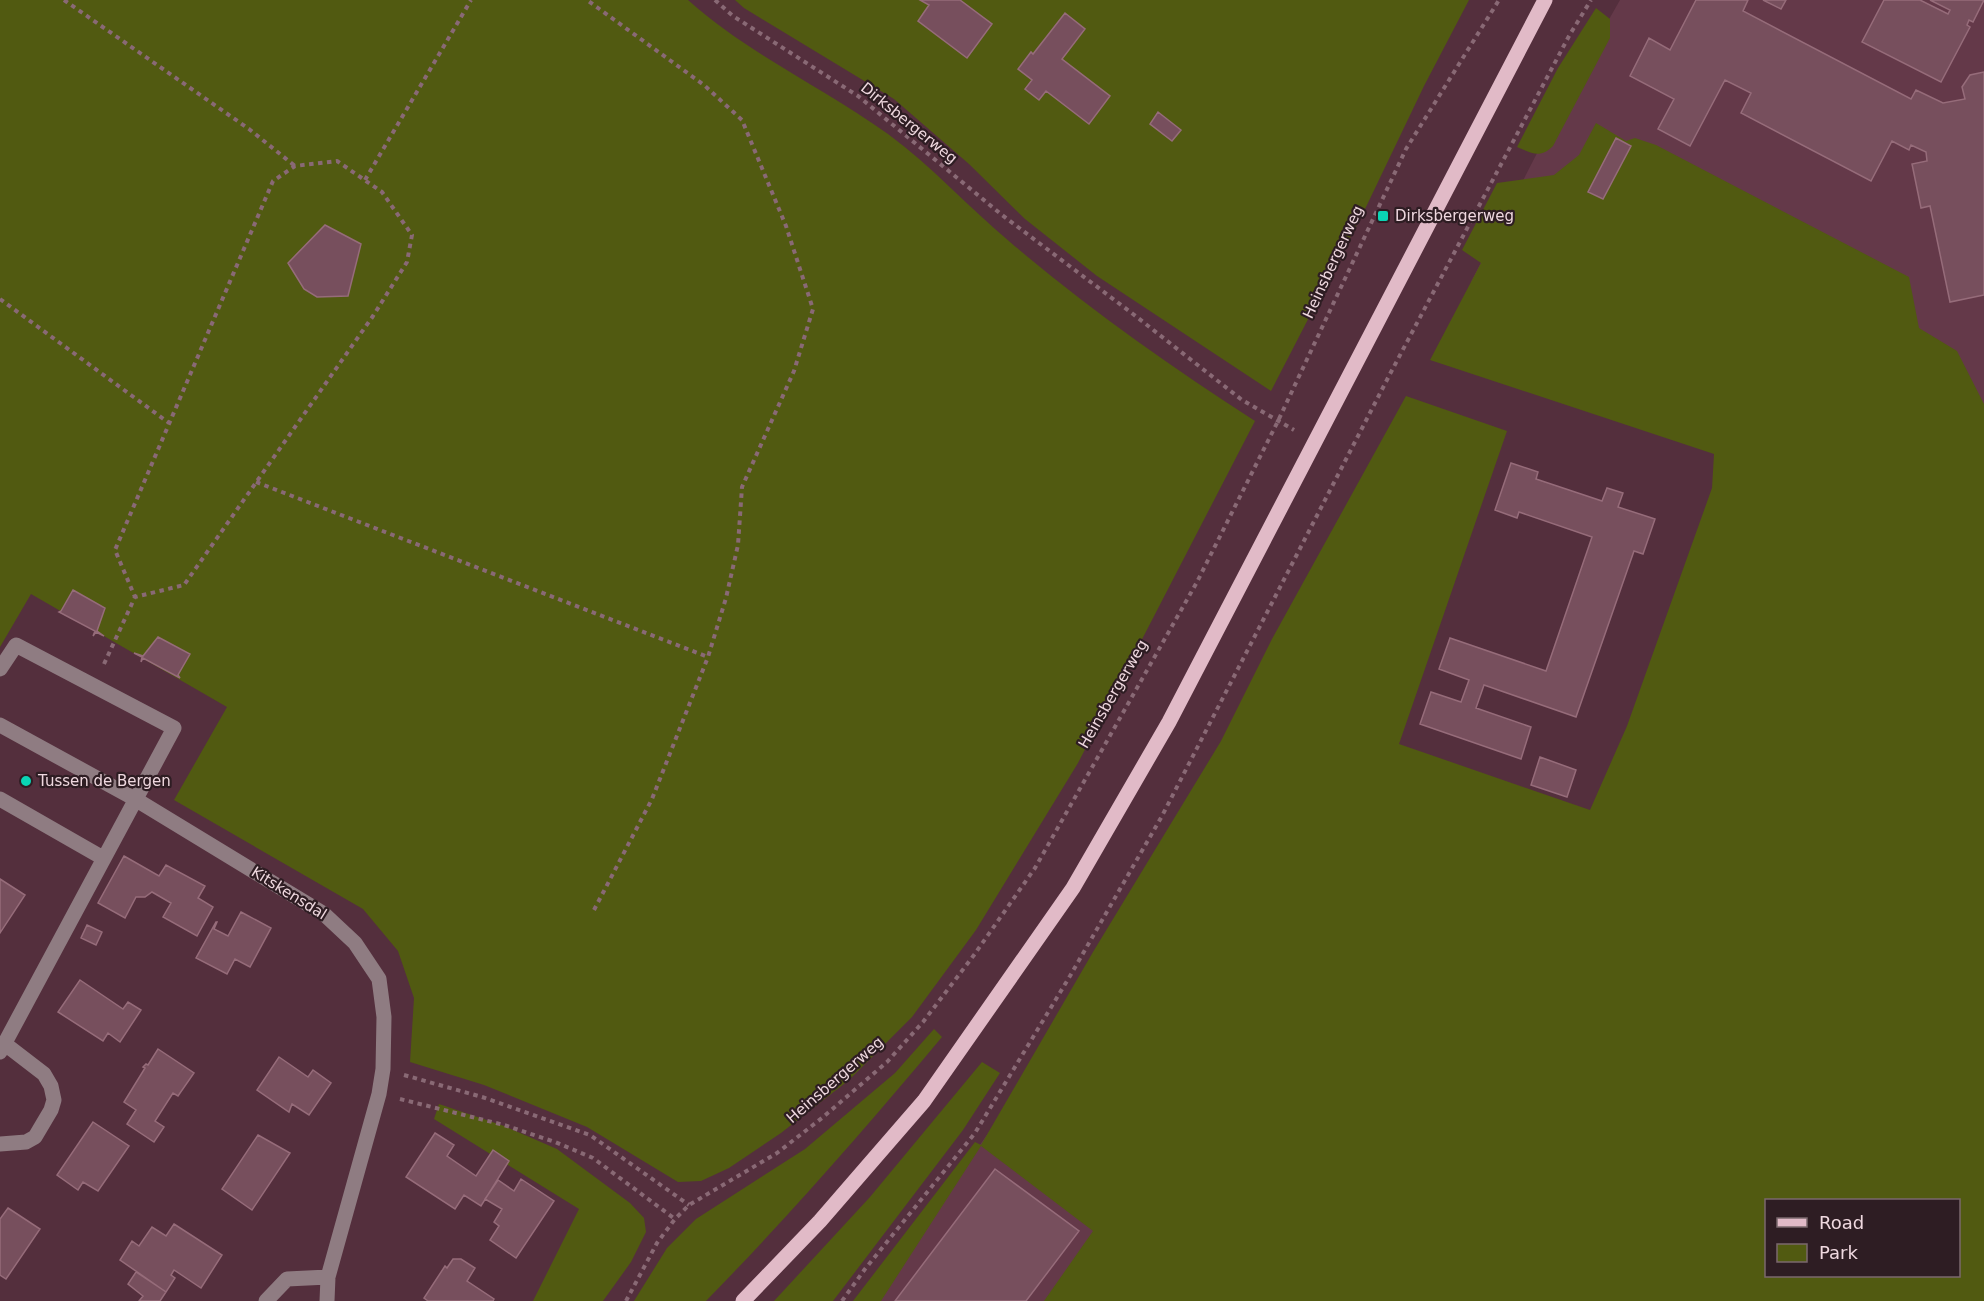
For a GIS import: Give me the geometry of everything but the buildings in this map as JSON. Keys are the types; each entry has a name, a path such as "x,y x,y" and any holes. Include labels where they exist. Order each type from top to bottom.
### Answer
{"main road":[{"path":"743,1301 820,1221 924,1101 1073,888 1174,712 1545,0"}],"street":[{"path":"0,669 16,645 174,728 2,1048 44,1074 51,1086 54,1100 51,1110 34,1137 26,1143 0,1144"},
{"name":"Kitskensdal","path":"0,725 135,799 324,914 355,943 379,979 384,1017 383,1069 379,1094 328,1277 327,1301"},
{"path":"0,800 103,858"},
{"path":"266,1301 287,1279 328,1277"}],"path":[{"path":"64,0 249,129 295,166"},
{"path":"365,180 471,0"},
{"path":"587,0 704,85 742,120 786,226 813,309 794,371 742,487 738,545 726,598 708,657 652,799 594,910"},
{"name":"Dirksbergerweg","path":"715,0 733,16 858,96 1002,215 1242,400 1315,442"},
{"name":"Heinsbergerweg","path":"626,1301 657,1243 689,1205 777,1153 887,1062 923,1022 974,955 1035,868 1197,582 1278,421 1406,149 1499,0"},
{"path":"842,1301 865,1269 975,1133 1070,976 1162,816 1390,374 1569,36 1591,0"},
{"path":"94,687 135,597 115,550 273,181 295,166 337,161 382,192 412,235 407,262 373,316 184,585 135,597"},
{"path":"0,300 169,423"},
{"path":"256,482 708,657"},
{"path":"383,1069 482,1096 590,1135 689,1205"},
{"path":"379,1094 504,1125 593,1158 675,1219"}],"shaded area":[{"path":"1620,0 1984,0 1984,470 1471,282 1574,81"},
{"path":"1005,1109 1204,1301 871,1301"}],"green space":[{"path":"0,0 688,0 735,37 888,134 920,159 1010,242 1069,290 1160,358 1255,421 1078,763 976,930 912,1017 849,1080 781,1133 729,1168 701,1181 678,1182 587,1127 484,1085 410,1062 414,998 398,951 363,909 174,800 227,707 31,594 0,647"},
{"path":"735,0 1469,0 1271,391 1097,276 1025,219 969,164 894,99 744,8"},
{"path":"1596,8 1610,19 1610,38 1553,146 1540,154 1517,147 1558,68"},
{"path":"1596,123 1626,141 1635,138 1656,145 1909,277 1919,328 1957,351 1984,404 1984,1301 1044,1301 1093,1231 981,1146 881,1301 853,1301 975,1142 981,1145 1093,952 1221,741 1272,639 1406,396 1507,431 1399,744 1590,810 1627,726 1712,488 1714,454 1430,360 1481,263 1462,250 1497,183 1554,175 1579,155"},
{"path":"934,1029 942,1037 885,1105 767,1237 706,1301 634,1301 667,1248 696,1219 805,1149 895,1073"},
{"path":"982,1062 1000,1073 963,1130 833,1301 774,1301 870,1197"},
{"path":"439,1104 504,1126 557,1149 630,1203 644,1218 646,1232 631,1262 603,1301 533,1301 579,1209 434,1119"}],"place":[{"name":"Dirksbergerweg","path":"1383,216"},
{"name":"Tussen de Bergen","path":"26,781"}]}
